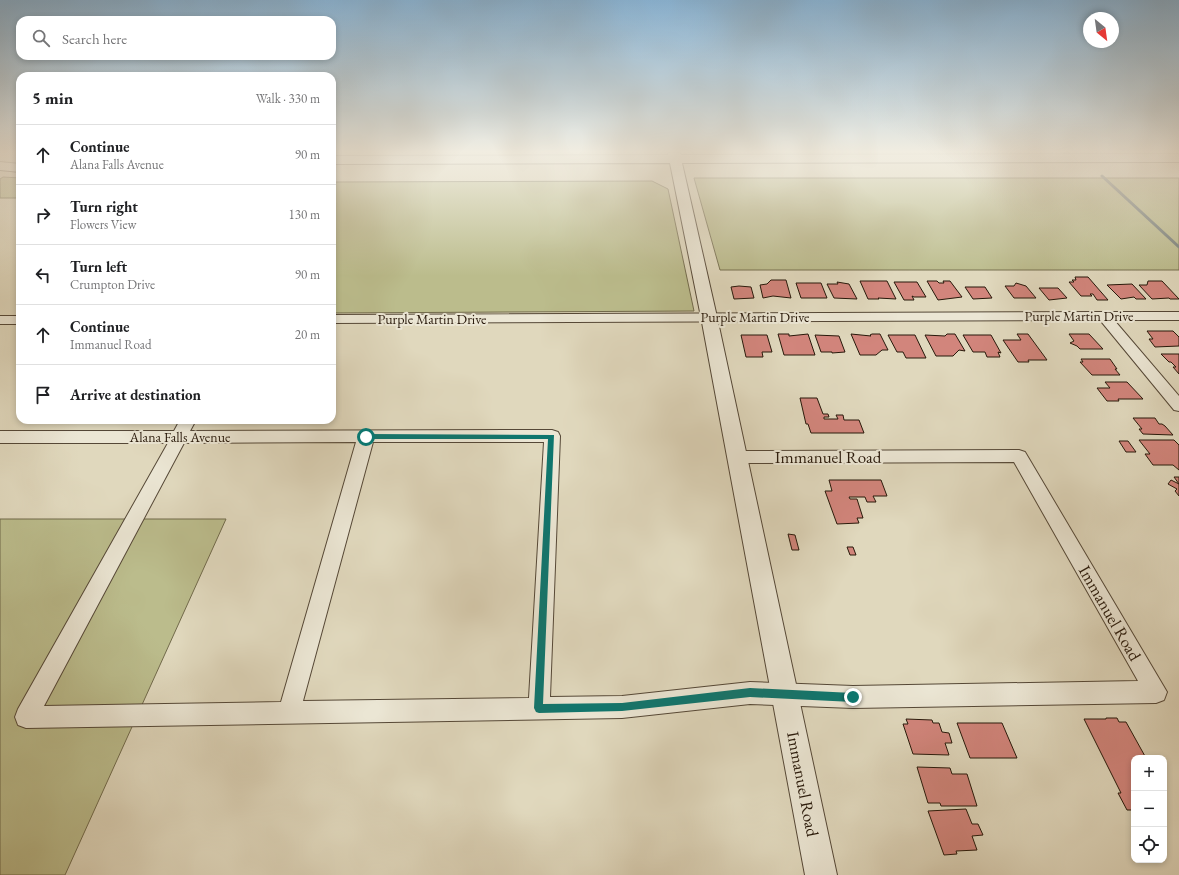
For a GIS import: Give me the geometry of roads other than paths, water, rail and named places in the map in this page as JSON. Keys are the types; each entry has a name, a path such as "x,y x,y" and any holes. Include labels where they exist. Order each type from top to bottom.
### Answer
{"street":[{"name":"Immanuel Road","path":"682,194 709,317 822,875"},
{"path":"1103,316 1179,406"},
{"name":"Purple Martin Drive","path":"336,320 709,317 1179,316"},
{"path":"0,320 16,320"},
{"path":"186,424 26,718 622,707 750,693 785,694"},
{"name":"Alana Falls Avenue","path":"0,437 552,436 539,708"},
{"path":"289,713 366,437"},
{"name":"Immanuel Road","path":"737,457 1019,456 1156,692 853,697 785,694"}],"waterway":[{"path":"1121,194 1179,247"}]}
